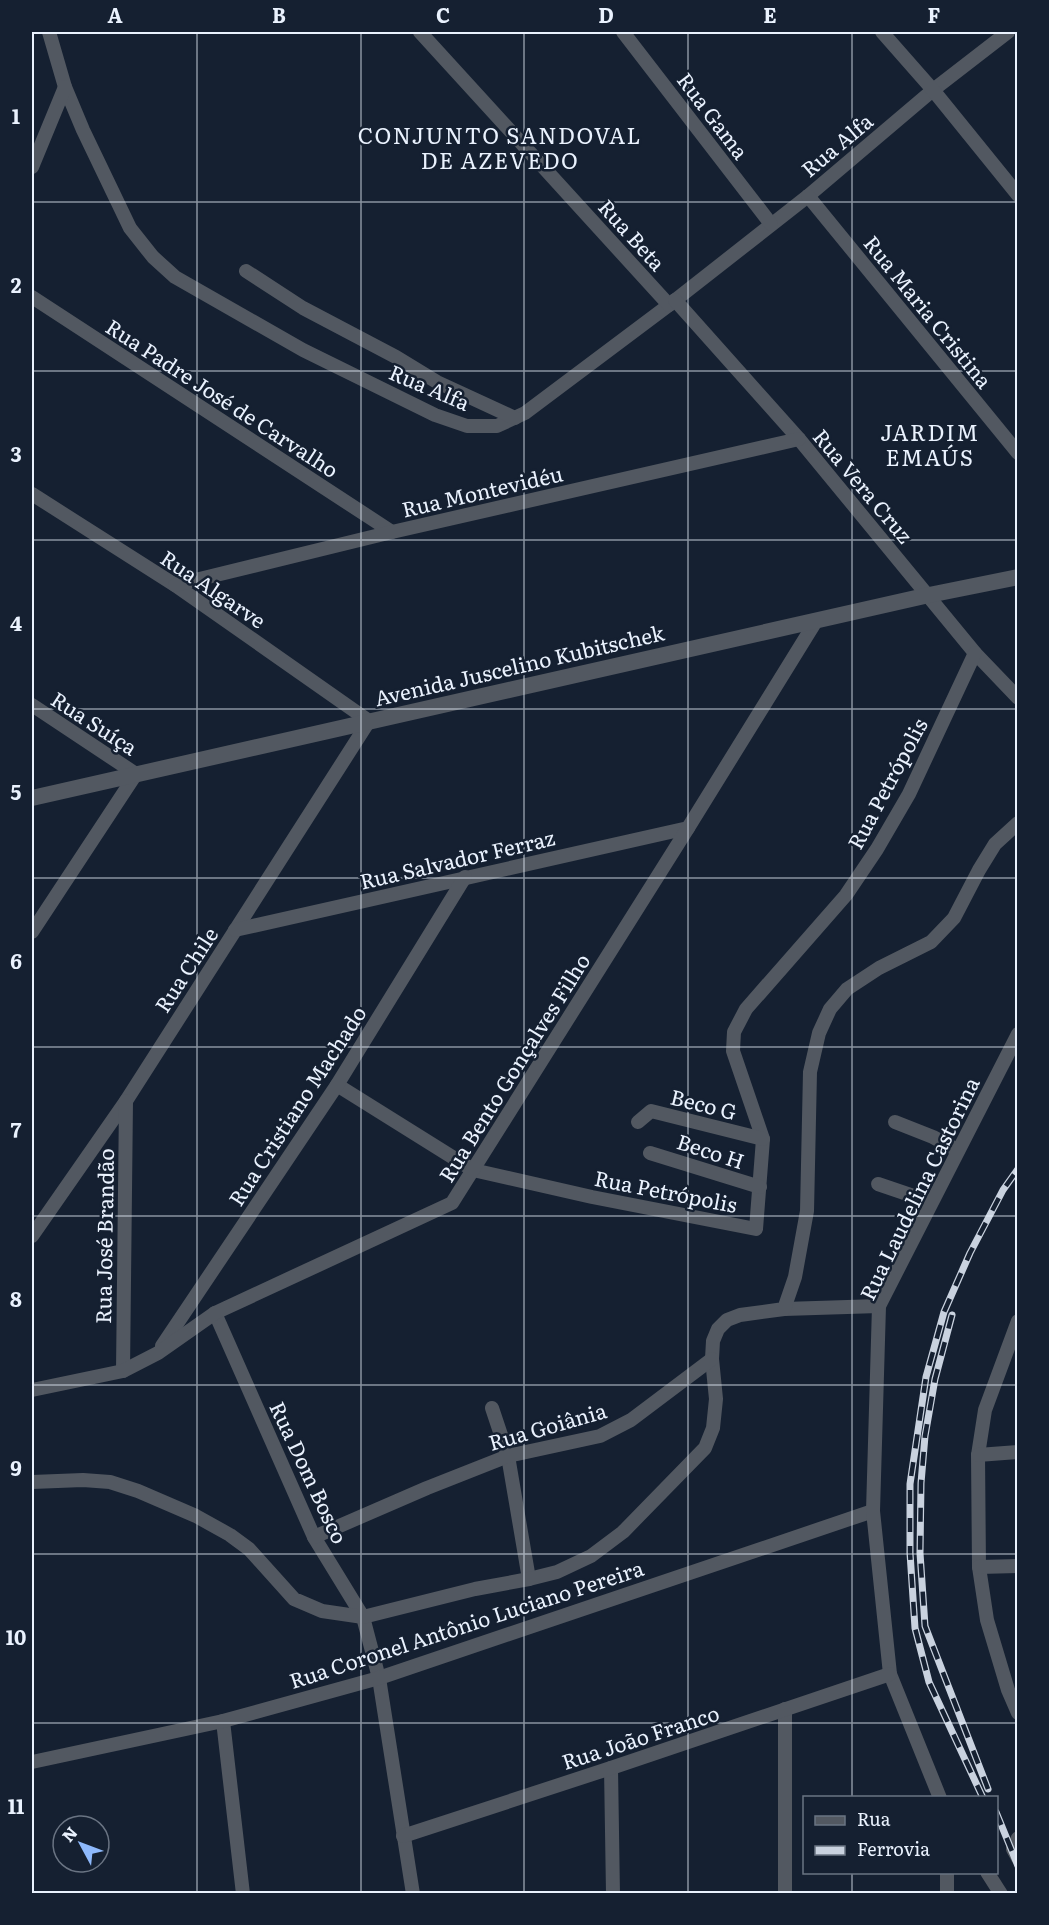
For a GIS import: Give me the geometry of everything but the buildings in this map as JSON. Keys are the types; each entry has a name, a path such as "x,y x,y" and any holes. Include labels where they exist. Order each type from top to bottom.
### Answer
{"street":[{"name":"Rua Alfa","path":"49,32 65,87 130,228 153,257 175,277 303,351 435,415 467,426 497,426 525,413 672,303 808,196 933,90 1008,32"},
{"name":"Rua Beta","path":"420,32 672,303"},
{"name":"Rua Gama","path":"623,32 771,224"},
{"path":"882,32 933,90 1017,195"},
{"path":"32,167 65,87"},
{"name":"Rua Maria Cristina","path":"808,196 1017,453"},
{"path":"246,271 303,308 396,357 437,382 514,418"},
{"name":"Rua Padre José de Carvalho","path":"32,297 392,532"},
{"name":"Rua Vera Cruz","path":"672,303 800,440 975,653 1017,698"},
{"name":"Rua Montevidéu","path":"175,585 392,532 800,440"},
{"name":"Rua Algarve","path":"32,494 175,585 369,721"},
{"name":"Avenida Juscelino Kubitschek","path":"32,798 1017,577"},
{"name":"Rua Bento Gonçalves Filho","path":"32,1390 123,1371 158,1353 215,1313 452,1203 816,621"},
{"name":"Rua Petrópolis","path":"337,1085 473,1170 591,1197 756,1229 763,1140 733,1051 734,1032 746,1009 846,895 877,849 909,794 975,653"},
{"name":"Rua Suíça","path":"32,705 136,774"},
{"name":"Rua Chile","path":"32,1236 126,1101 369,721"},
{"path":"32,932 136,774"},
{"path":"784,1309 795,1277 807,1211 810,1072 819,1033 830,1009 848,989 879,968 931,942 954,918 995,844 1017,823"},
{"name":"Rua Salvador Ferraz","path":"235,930 688,828"},
{"name":"Rua Cristiano Machado","path":"158,1353 337,1085 465,877"},
{"name":"Rua Laudelina Castorina","path":"940,1796 890,1674 873,1510 879,1306 1017,1034"},
{"name":"Rua José Brandão","path":"123,1371 126,1101"},
{"name":"Beco G","path":"638,1122 651,1111 763,1140"},
{"path":"895,1122 933,1137 957,1150"},
{"name":"Beco H","path":"650,1153 760,1187"},
{"path":"878,1184 931,1202"},
{"path":"32,1482 83,1480 138,1491 196,1516 230,1535 249,1549 294,1599 321,1611 363,1617 475,1589 556,1572 591,1556 623,1532 705,1448 713,1428 715,1408 713,1341 718,1329 727,1320 740,1315 784,1309 879,1306"},
{"name":"Rua Dom Bosco","path":"215,1313 314,1538 363,1617 379,1678 413,1893"},
{"path":"1017,1322 986,1410 978,1455 980,1567 987,1620 1013,1690 1017,1713"},
{"name":"Rua Goiânia","path":"314,1538 427,1488 508,1456 600,1436 631,1420 712,1359"},
{"path":"492,1408 508,1456 529,1579"},
{"path":"978,1455 1017,1452"},
{"name":"Rua Coronel Antônio Luciano Pereira","path":"32,1762 223,1720 379,1678 873,1510"},
{"path":"980,1567 1017,1566"},
{"name":"Rua João Franco","path":"403,1836 890,1674"},
{"path":"785,1709 785,1893"},
{"path":"223,1720 243,1893"},
{"path":"611,1768 613,1893"},
{"path":"1017,1838 1013,1849 1017,1858"},
{"path":"947,1874 947,1893"},
{"path":"988,1874 1001,1893"}],"railway":[{"path":"982,1796 929,1682 915,1628 910,1553 910,1484 926,1377 944,1312 970,1253 1003,1190 1018,1169"},
{"path":"952,1315 935,1379 925,1436 921,1483 920,1553 925,1626 988,1789"},
{"path":"998,1817 1018,1866"}],"district":[{"name":"CONJUNTO SANDOVAL DE AZEVEDO","path":"500,146"},
{"name":"JARDIM EMAÚS","path":"930,444"}]}
